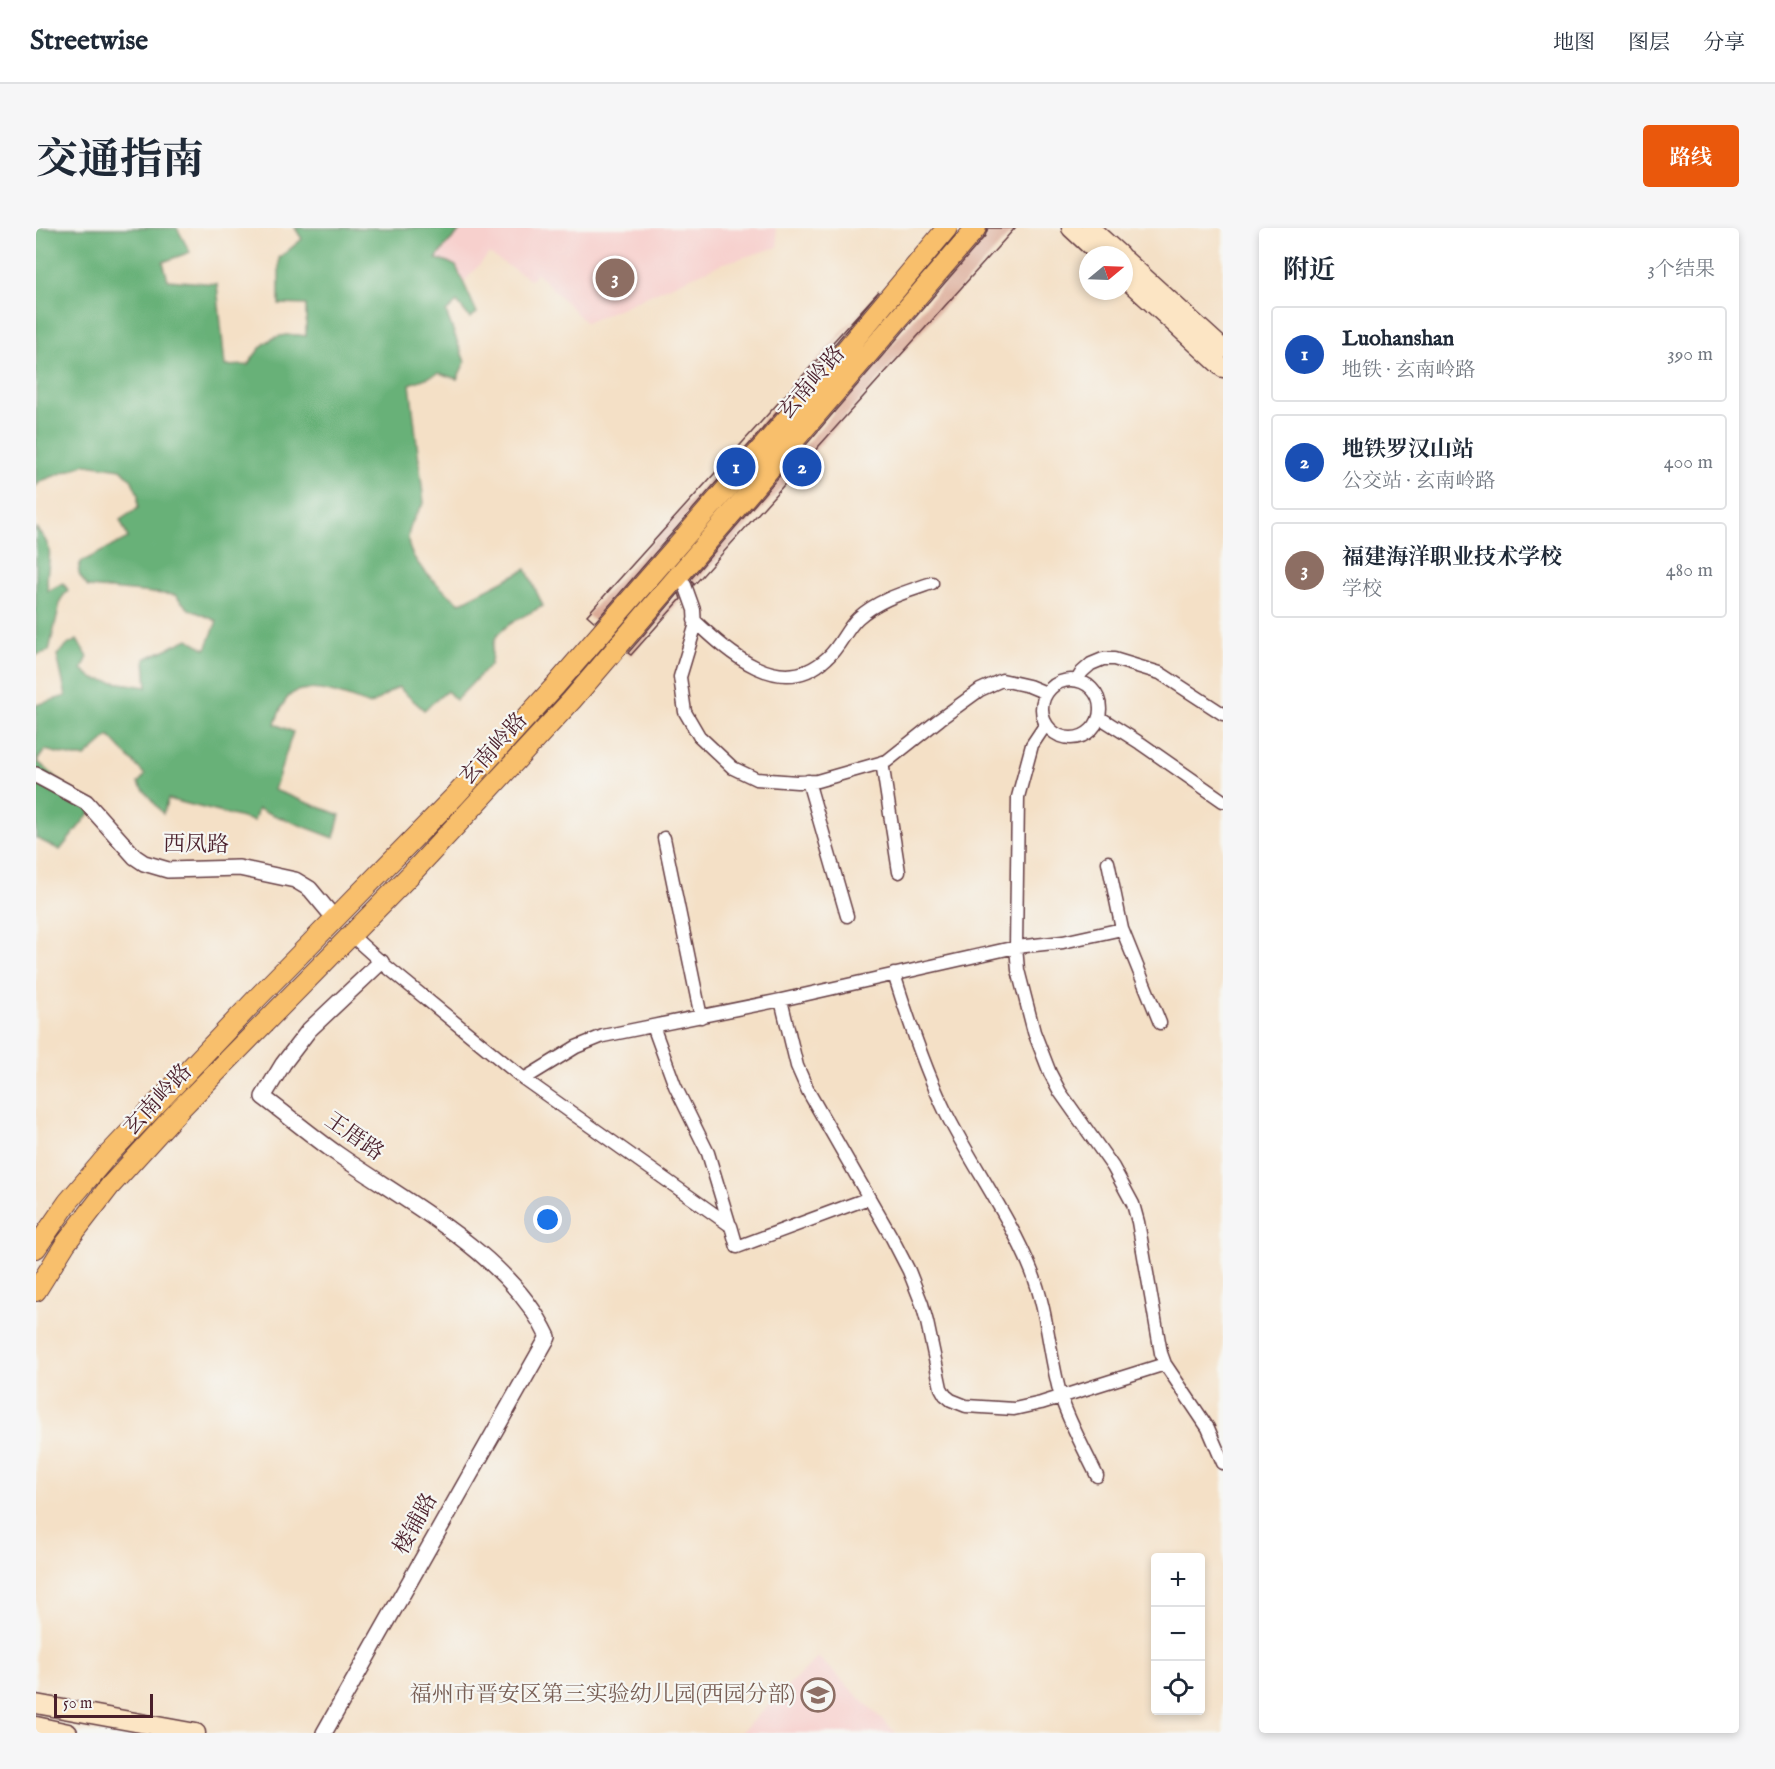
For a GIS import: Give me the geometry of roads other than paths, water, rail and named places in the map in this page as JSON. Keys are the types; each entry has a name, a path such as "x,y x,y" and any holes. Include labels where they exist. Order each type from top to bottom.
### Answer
{"main road":[{"name":"玄南岭路","path":"36,1248 106,1156 455,796 556,685 813,389 947,228"},
{"name":"玄南岭路","path":"36,1291 59,1253 95,1204 181,1108 412,873 572,700 976,228"},
{"path":"1071,228 1090,246"},
{"path":"1090,228 1110,246"},
{"path":"1133,267 1223,349"},
{"path":"1133,285 1223,368"},
{"path":"36,1704 196,1733"},
{"path":"36,1726 68,1733"}],"street":[{"path":"694,620 726,649 758,669 783,675 812,671 829,656 857,619 873,607 889,598 932,583"},
{"path":"685,585 694,610 695,627 680,677 685,712 699,736 733,768 756,779 817,780 887,761 980,690 1002,680 1029,686 1046,693"},
{"path":"1077,680 1091,664 1103,659 1114,659 1160,673 1223,714"},
{"path":"1077,680 1085,683 1099,700 1100,713 1095,727 1086,736 1074,739 1061,738 1050,731 1043,720 1041,710 1046,693 1062,681 1077,680"},
{"path":"1099,717 1223,801"},
{"path":"1046,724 1032,745 1017,797 1016,947 1022,988 1045,1064 1060,1092 1113,1167 1133,1204 1164,1364 1205,1422 1223,1463"},
{"path":"882,762 899,872"},
{"name":"西凤路","path":"36,775 86,802 135,857 144,863 181,871 239,868 295,880 310,889 335,919"},
{"path":"808,781 847,916"},
{"path":"664,838 701,1017"},
{"path":"1108,862 1122,928 1160,1023"},
{"path":"524,1079 589,1040 1016,947 1063,942 1122,928"},
{"path":"351,935 524,1079 730,1226"},
{"name":"王厝路","path":"381,962 309,1030 283,1064 263,1097 335,1152 474,1249 526,1300 548,1337"},
{"path":"894,974 916,1042 937,1094 1033,1274 1041,1295 1061,1396 1097,1476"},
{"path":"781,1000 793,1052 803,1080 892,1238 916,1287 927,1322 939,1381 945,1395 956,1404 966,1406 1001,1409 1027,1407 1164,1364"},
{"path":"653,1026 679,1093 708,1153 737,1247 869,1198"},
{"name":"楼铺路","path":"324,1733 548,1337"}],"place":[{"name":"福建海洋职业技术学校","path":"615,278"},
{"name":"Luohanshan","path":"736,467"},
{"name":"地铁罗汉山站","path":"802,467"},
{"name":"福州市晋安区第三实验幼儿园(西园分部)","path":"818,1695"}]}
